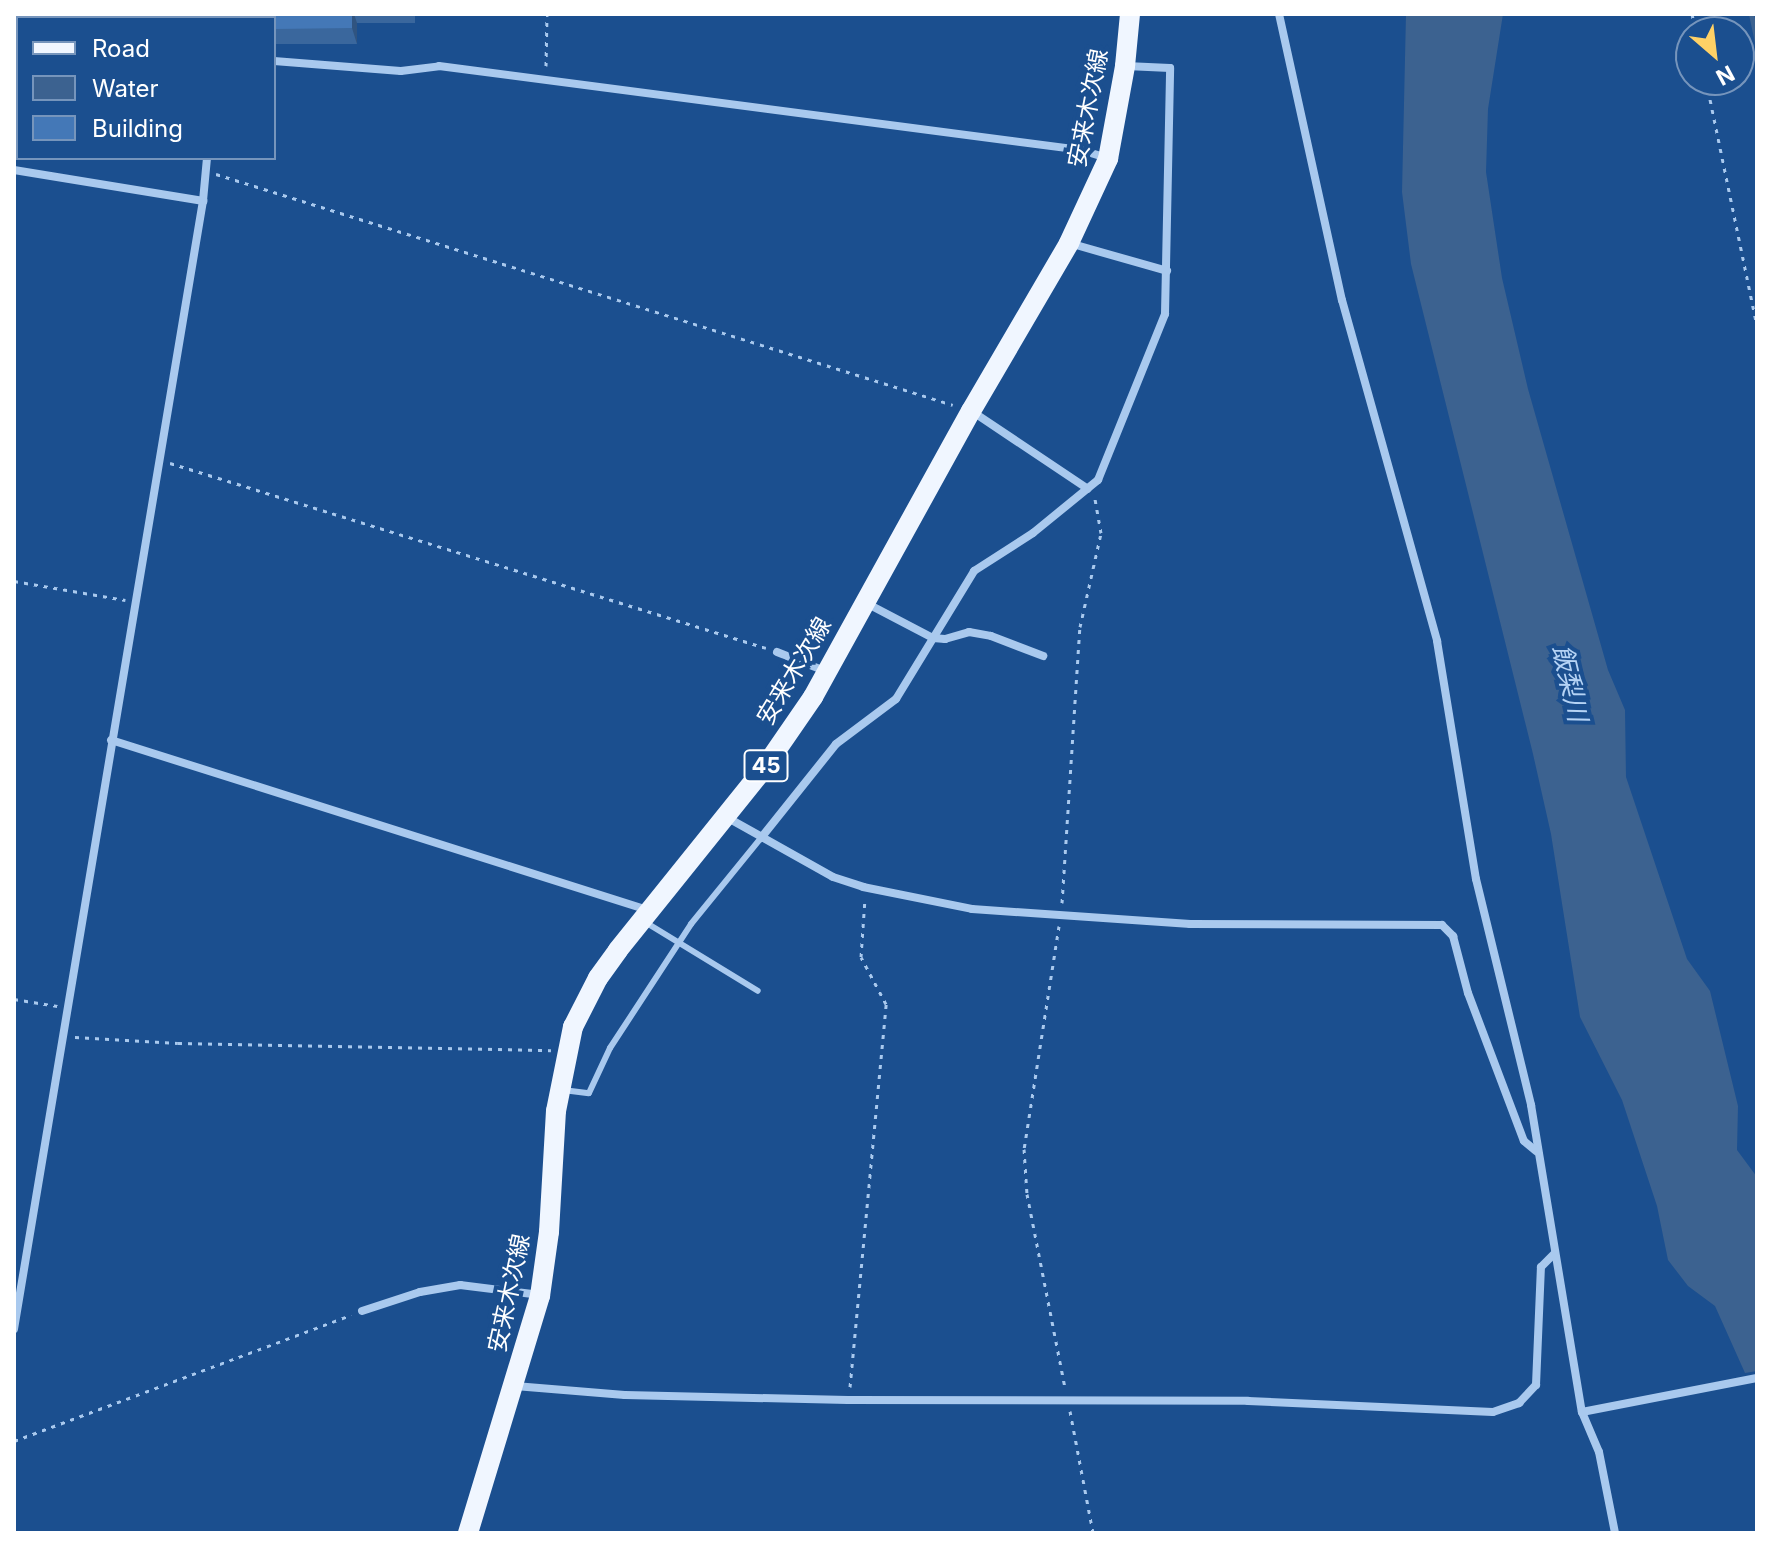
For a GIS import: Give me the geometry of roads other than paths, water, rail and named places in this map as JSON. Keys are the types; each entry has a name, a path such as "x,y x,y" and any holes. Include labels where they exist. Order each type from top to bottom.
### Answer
{"main road":[{"name":"安来木次線","path":"468,1533 540,1296 549,1232 558,1089 566,1050 598,978 762,771 827,671 971,411 1069,243 1108,159 1125,66 1130,14"}],"street":[{"path":"1279,14 1342,300 1437,641 1476,879 1531,1105 1582,1412 1599,1452 1615,1533"},
{"path":"276,61 401,71 439,66 1065,148 1108,159"},
{"path":"761,838 836,744 896,699 974,571 1033,533 1098,480 1164,322 1170,68 1125,66"},
{"path":"14,1329 203,201 207,160"},
{"path":"14,170 203,201"},
{"path":"1069,243 1167,271"},
{"path":"971,411 1088,489"},
{"path":"865,602 933,638 945,639 969,632 991,636 1043,656"},
{"path":"777,652 827,671"},
{"path":"111,740 646,915"},
{"path":"726,817 833,877 863,887 972,909 1190,924 1442,925 1453,936 1468,993 1524,1141 1537,1151"},
{"path":"515,1386 625,1395 848,1400 1248,1401 1505,1411 1519,1403 1536,1385 1541,1267 1554,1254"},
{"path":"362,1311 420,1292 460,1285 540,1296"},
{"path":"1582,1412 1757,1378"}],"lane":[{"path":"558,1089 589,1093 610,1048 680,942 761,838"},
{"path":"646,915 680,942 758,991"}],"water":[{"name":"飯梨川","path":"1406,14 1503,14 1488,109 1486,172 1502,278 1528,389 1608,670 1625,710 1626,777 1687,959 1710,991 1738,1106 1737,1150 1757,1177 1757,1371 1745,1373 1715,1306 1688,1286 1668,1260 1657,1206 1622,1100 1580,1017 1551,834 1411,264 1402,192"}],"waterway":[{"path":"1751,14 1757,43"}]}
